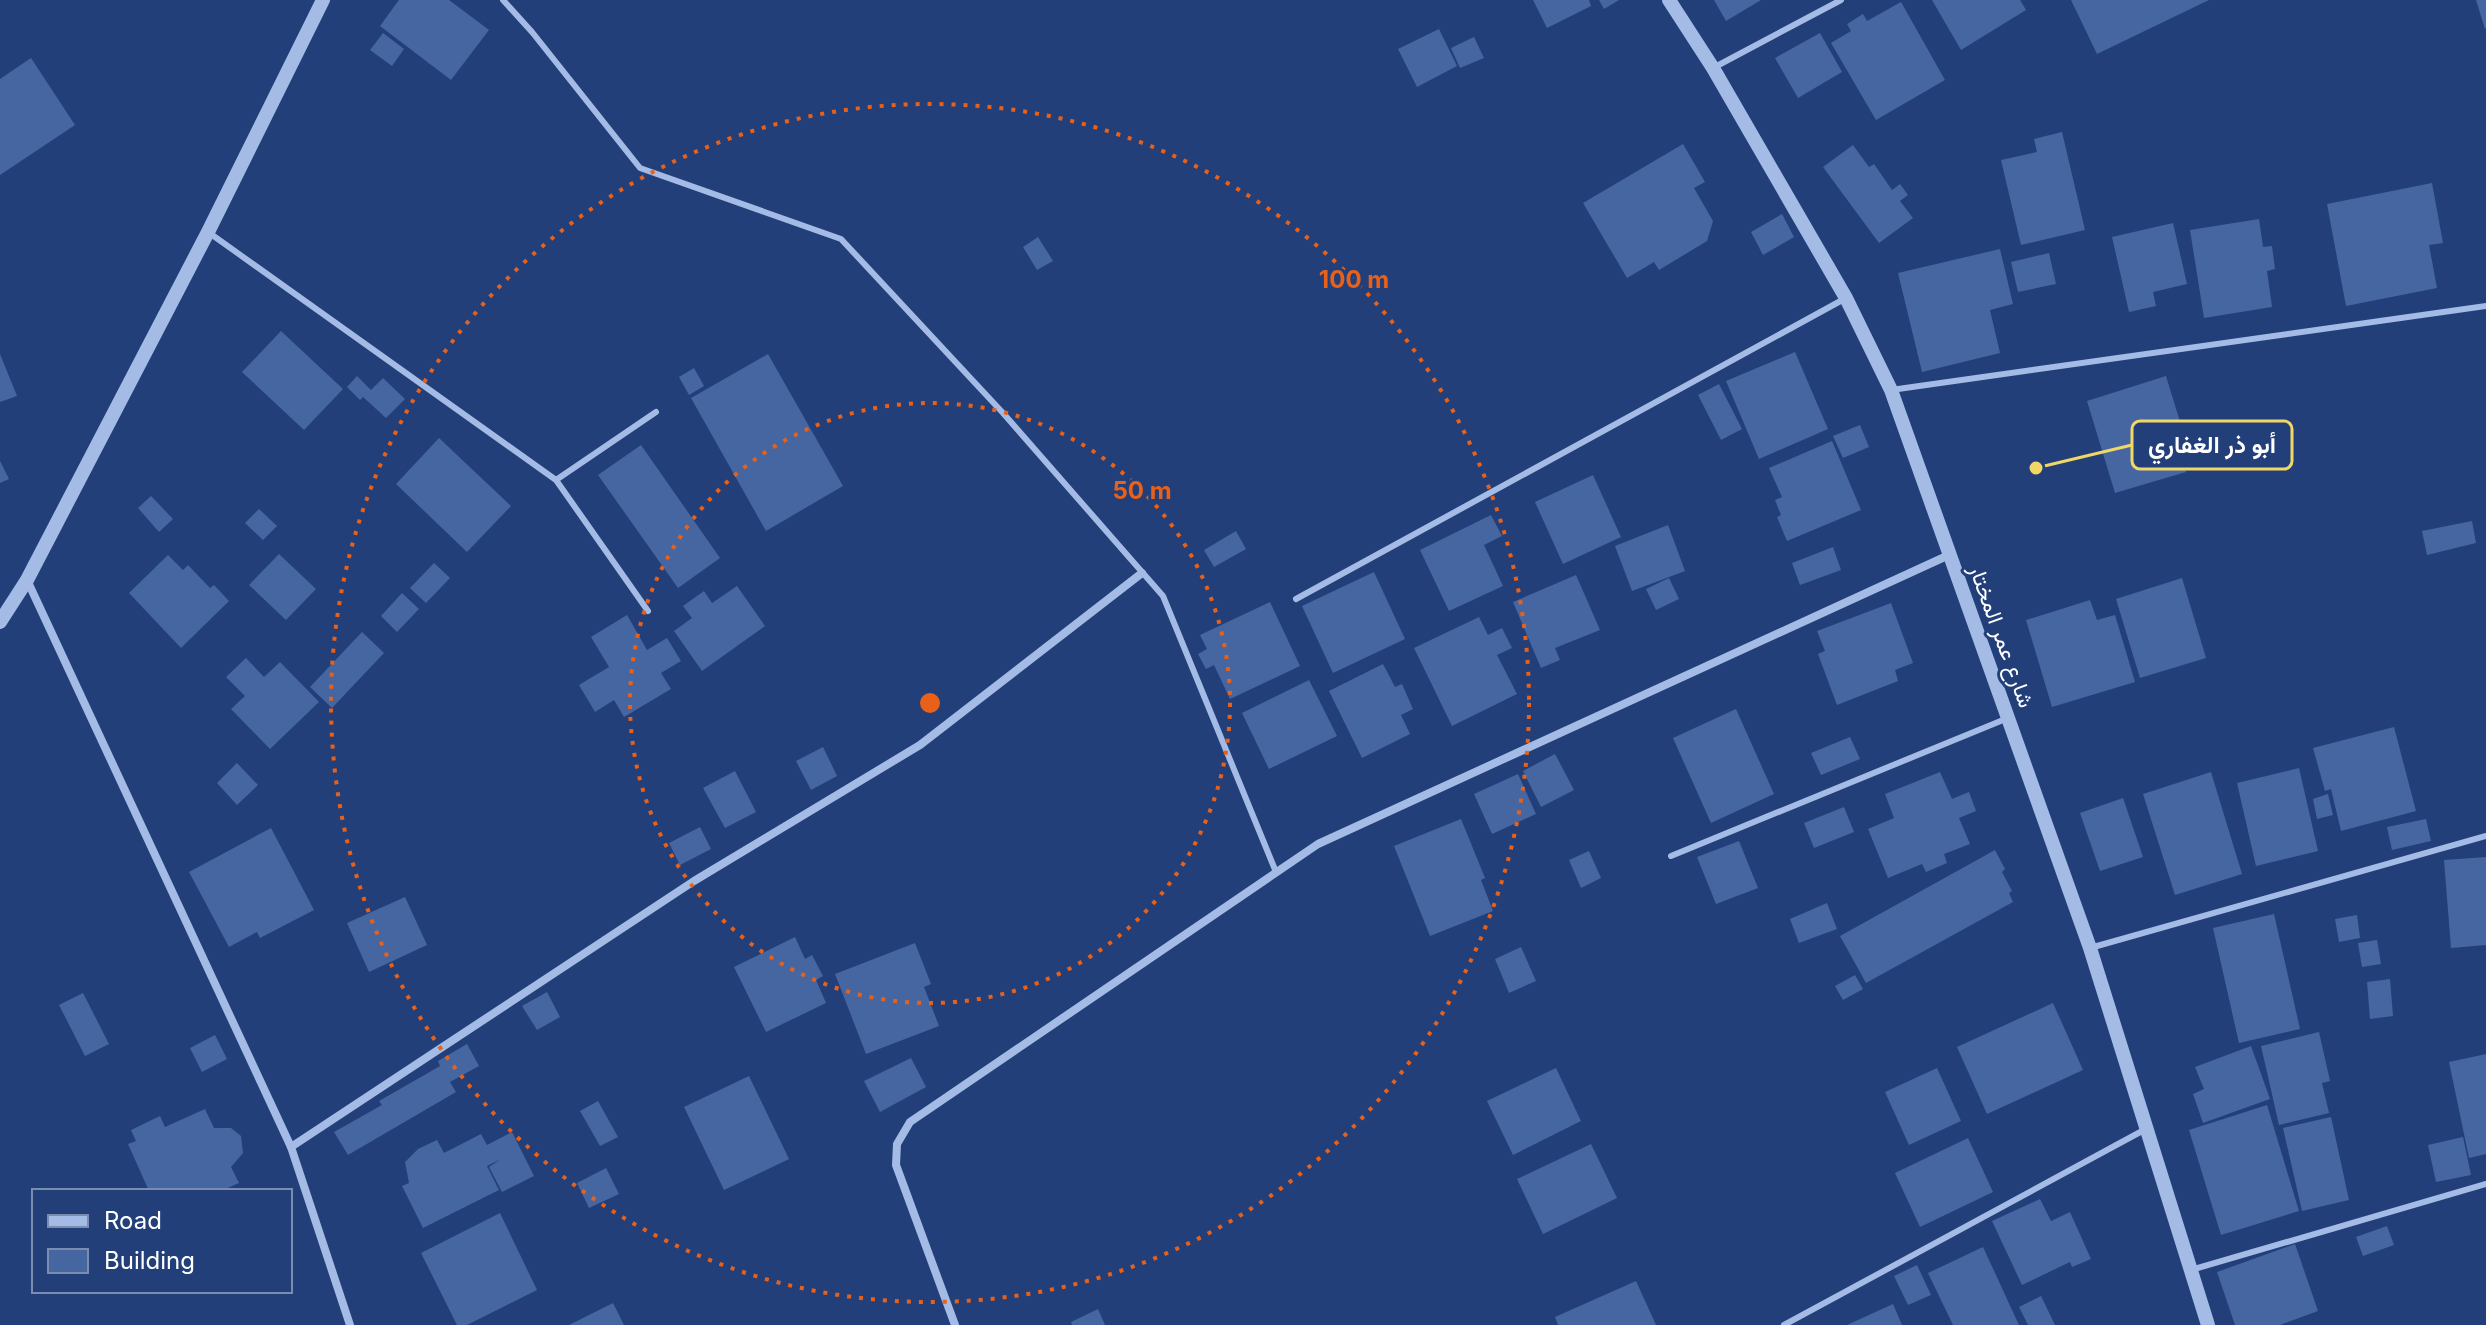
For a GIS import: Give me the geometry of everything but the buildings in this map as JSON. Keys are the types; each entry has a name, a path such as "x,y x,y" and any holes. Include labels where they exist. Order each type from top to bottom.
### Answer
{"street":[{"path":"0,622 27,580 208,232 323,0"},
{"name":"شارع عمر المختار","path":"1669,0 1713,68 1846,298 1891,390 2090,948 2208,1325"},
{"path":"955,1325 896,1165 897,1144 910,1122 1318,844 1949,555"},
{"path":"291,1147 694,881 920,745 1142,573"},
{"path":"27,580 291,1147 350,1325"}],"lane":[{"path":"503,0 640,168 841,239 1003,413 1163,596 1276,872"},
{"path":"1713,68 1841,0"},
{"path":"208,232 556,480 648,611"},
{"path":"1296,599 1846,298"},
{"path":"1891,390 2486,306"},
{"path":"556,480 656,412"},
{"path":"1671,856 2008,718"},
{"path":"2090,948 2486,836"},
{"path":"1784,1325 2148,1128"},
{"path":"2191,1270 2486,1184"}],"place":[{"name":"أبو ذر الغفاري","path":"2036,468"}]}
